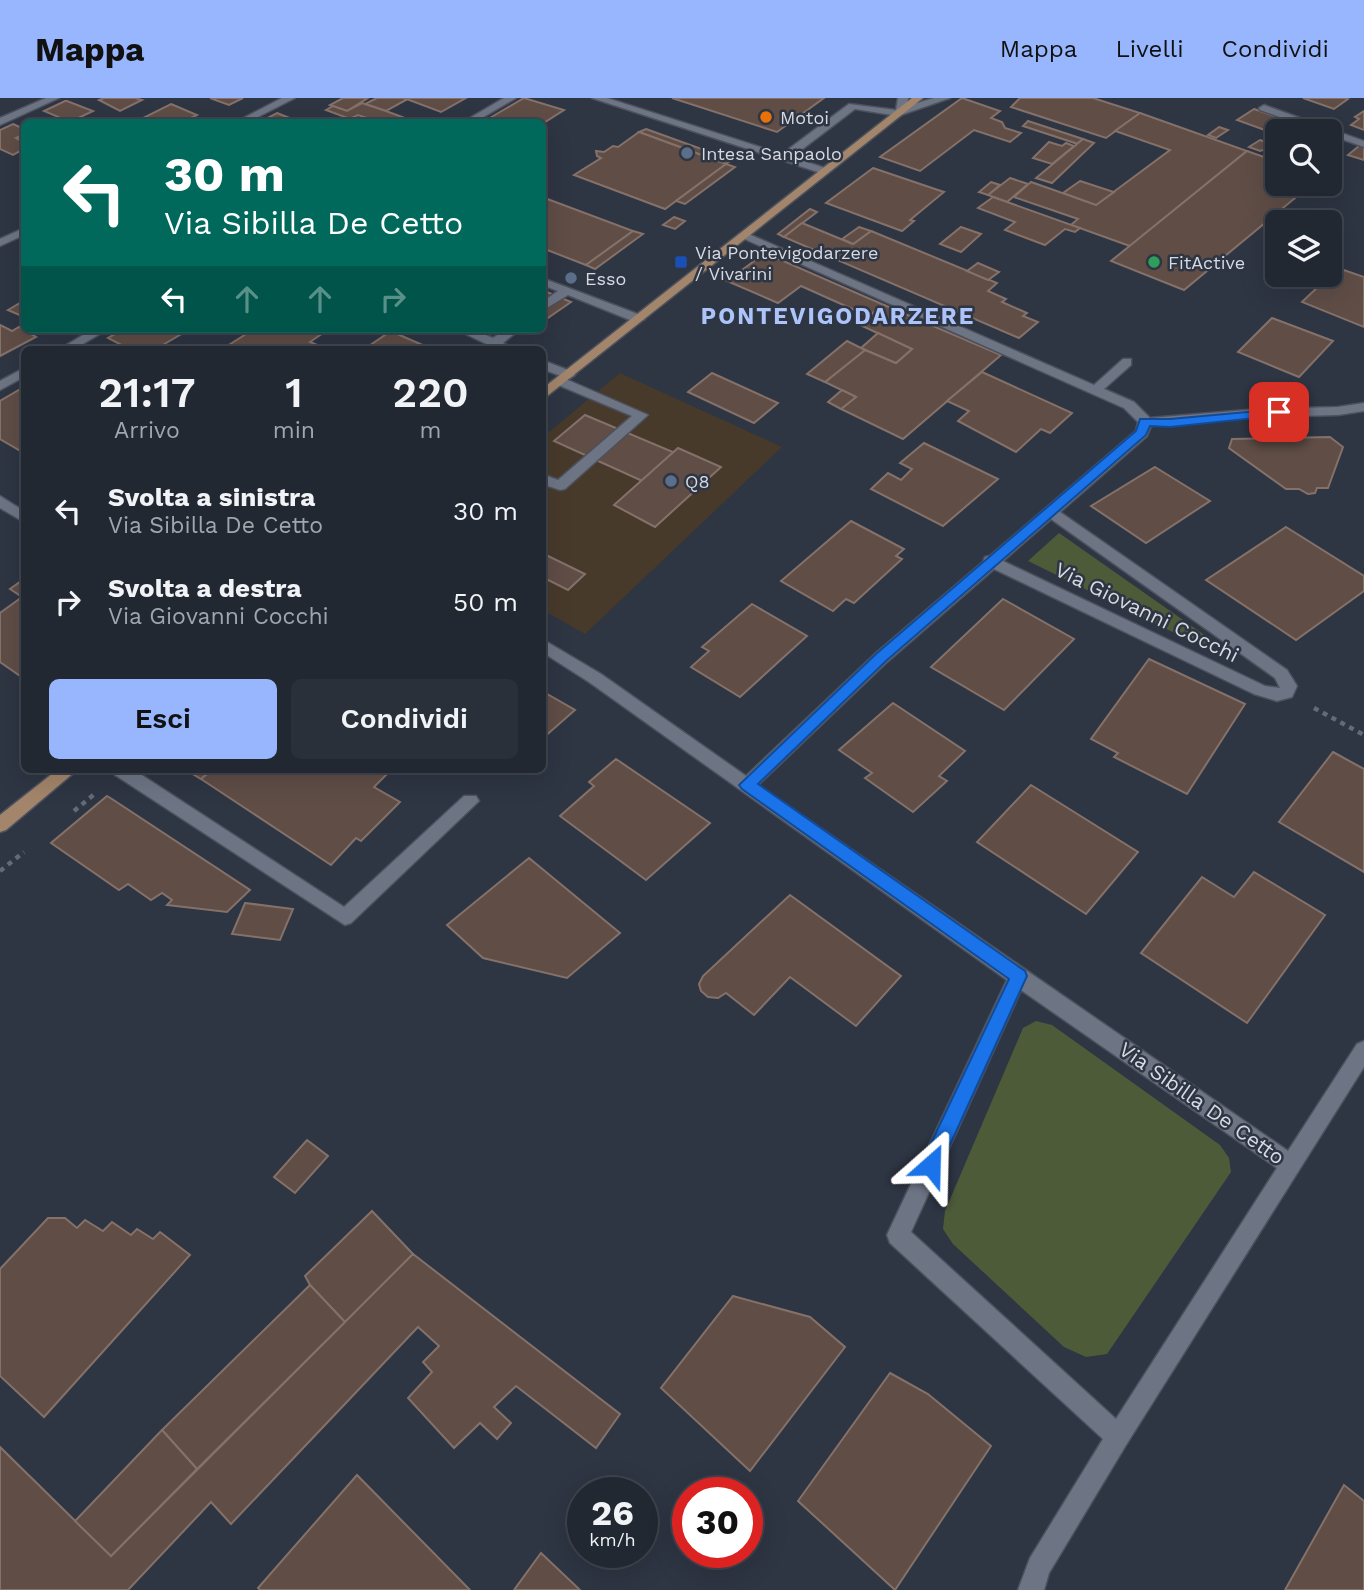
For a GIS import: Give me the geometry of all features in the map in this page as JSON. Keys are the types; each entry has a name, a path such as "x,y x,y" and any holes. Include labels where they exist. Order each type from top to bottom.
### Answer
{"main road":[{"path":"546,393 918,98"},
{"path":"0,825 65,773"}],"street":[{"path":"0,122 54,98"},
{"path":"247,119 290,98"},
{"path":"473,119 511,98"},
{"path":"597,98 824,171"},
{"path":"899,112 903,98"},
{"path":"784,158 853,106 899,112 945,98"},
{"path":"1264,108 1294,119"},
{"path":"1342,136 1364,144"},
{"path":"0,243 21,232"},
{"path":"744,235 1129,405 1141,414 1145,422 1142,433 990,561 881,658 747,785"},
{"path":"546,284 639,319"},
{"path":"546,305 566,291"},
{"path":"71,346 95,333"},
{"path":"470,333 500,346"},
{"path":"495,344 509,333"},
{"path":"1095,390 1127,362"},
{"path":"546,366 641,415 560,486 546,480"},
{"path":"0,386 21,375"},
{"path":"1145,422 1170,423 1260,413 1343,411 1364,407"},
{"path":"0,501 21,515"},
{"name":"Via Giovanni Cocchi","path":"990,561 1260,690 1277,695 1286,693 1289,686 1281,674 1049,512"},
{"name":"Via Sibilla De Cetto","path":"546,647 596,678 1292,1166 1118,1437 1038,1567 1031,1590"},
{"path":"126,773 345,917 470,801"},
{"path":"1018,976 898,1235 1118,1437"},
{"path":"1292,1166 1364,1050"}],"path":[{"path":"1286,693 1364,735"}],"shaded area":[{"path":"620,373 782,447 585,634 546,612 546,435"}],"green space":[{"path":"1059,533 1213,641 1205,648 1028,561"},
{"path":"1036,1021 1052,1025 1220,1145 1229,1158 1231,1172 1107,1354 1086,1357 1064,1347 953,1244 943,1229 945,1211 1023,1028"}],"building":[{"path":"210,98 243,98 229,105"},
{"path":"343,98 368,98 347,111 330,105"},
{"path":"377,98 406,100 386,111 365,104"},
{"path":"404,98 466,98 441,112"},
{"path":"524,98 564,110 546,121 546,119 488,119"},
{"path":"672,98 824,98 777,132"},
{"path":"962,98 1000,111 991,118 1002,122 1005,128 1021,133 1010,142 974,130 920,171 880,157"},
{"path":"1020,98 1093,98 1140,113 1106,138 1011,107"},
{"path":"1303,98 1344,98 1348,99 1334,109"},
{"path":"99,100 142,100 120,111"},
{"path":"67,101 93,111 76,119 63,119 44,111"},
{"path":"362,103 402,117 371,119 358,115 350,119 326,110 333,106 347,111"},
{"path":"171,104 197,115 189,119 143,118"},
{"path":"1254,109 1283,119 1265,119 1265,130 1237,120"},
{"path":"1364,111 1364,130 1351,125 1359,119 1355,117"},
{"path":"277,113 292,119 266,119"},
{"path":"1140,113 1247,151 1130,246 1071,225 1078,219 1014,197 1031,182 1096,205 1170,150 1115,131"},
{"path":"1028,121 1083,139 1078,144 1023,126"},
{"path":"13,124 21,128 21,136 16,138 21,140 21,151 13,155 0,149 0,130"},
{"path":"1219,127 1228,130 1216,138 1208,135"},
{"path":"646,129 732,160 726,164 639,132"},
{"path":"639,132 726,164 665,209 574,175 601,158 596,151 604,152 613,146 618,147"},
{"path":"1083,139 1094,143 1052,183 1036,178"},
{"path":"1260,140 1265,142 1265,149 1260,151 1249,147"},
{"path":"1049,142 1074,146 1052,164 1033,158"},
{"path":"1360,145 1364,146 1364,160 1348,155"},
{"path":"1247,151 1265,157 1265,196 1298,196 1281,210 1265,210 1265,223 1184,290 1111,261"},
{"path":"726,164 735,167 685,204 676,201"},
{"path":"873,168 944,192 910,220 914,221 902,231 826,203"},
{"path":"1010,178 1028,184 1007,202 988,195"},
{"path":"1080,181 1114,192 1096,205 1063,193"},
{"path":"991,182 1000,185 988,195 979,192"},
{"path":"993,197 1080,228 1075,232 1065,229 1045,245 1005,230 1015,222 978,208"},
{"path":"546,198 633,231 586,265 546,250"},
{"path":"810,209 817,212 784,237 778,234"},
{"path":"674,217 685,221 675,229 663,225"},
{"path":"802,223 853,244 871,231 997,283 988,291 1006,299 1002,302 1027,313 1023,316 1038,322 1019,338 784,237"},
{"path":"859,227 871,231 853,244 842,239"},
{"path":"961,227 981,234 961,252 940,244"},
{"path":"633,231 643,234 595,269 586,265"},
{"path":"765,253 884,305 868,316 801,286 778,303 727,281"},
{"path":"978,263 999,272 988,280 967,271"},
{"path":"1342,269 1364,277 1364,327 1302,302 1318,287 1342,287"},
{"path":"546,292 571,302 546,319"},
{"path":"20,303 21,304 21,316 8,310"},
{"path":"884,305 1001,355 903,439 841,409 856,397 825,382 865,350 896,363 912,349 858,324"},
{"path":"1272,318 1333,341 1299,377 1238,352"},
{"path":"0,325 12,331 19,327 21,333 29,333 36,337 0,356"},
{"path":"117,333 183,333 161,346 123,346 108,338"},
{"path":"248,333 323,333 310,342 315,344 312,346 227,346"},
{"path":"388,333 395,333 425,346 369,346"},
{"path":"878,333 912,349 896,363 861,348"},
{"path":"847,341 865,350 825,382 807,374"},
{"path":"982,372 1072,413 1050,433 1041,429 1016,452 958,421 969,411 947,401"},
{"path":"712,373 778,403 754,423 688,392"},
{"path":"21,389 21,451 0,439 0,401"},
{"path":"842,390 856,397 841,409 828,402"},
{"path":"585,415 680,455 649,484 554,441"},
{"path":"1330,437 1343,447 1328,488 1317,488 1315,493 1308,494 1299,489 1286,489 1229,448 1232,439"},
{"path":"924,443 998,479 943,526 871,489 888,473 901,480 912,469 900,463"},
{"path":"678,448 721,467 655,527 614,505"},
{"path":"1155,467 1210,501 1146,543 1091,506"},
{"path":"851,521 904,549 896,556 902,559 854,603 846,599 833,611 781,581"},
{"path":"1286,527 1364,576 1364,591 1296,640 1206,580"},
{"path":"546,555 585,574 568,590 546,579"},
{"path":"21,581 21,596 10,589"},
{"path":"21,598 21,677 0,662 0,613"},
{"path":"1003,599 1074,639 1004,710 931,667"},
{"path":"752,604 807,636 740,697 691,667 709,651 702,647"},
{"path":"1149,659 1245,704 1187,794 1114,757 1118,753 1091,739"},
{"path":"546,693 575,710 546,735"},
{"path":"893,703 965,751 939,776 947,781 913,812 865,778 872,773 839,750"},
{"path":"1333,752 1364,769 1364,872 1279,822"},
{"path":"616,759 710,823 646,880 560,816 594,786 589,782"},
{"path":"191,773 208,773 201,779"},
{"path":"208,773 388,773 374,787 400,802 361,841 356,838 331,865 201,779"},
{"path":"1031,785 1138,852 1086,914 977,842"},
{"path":"107,796 250,890 227,912 167,905 172,900 162,893 151,900 128,884 119,890 51,843"},
{"path":"529,858 620,933 567,978 483,958 447,925"},
{"path":"1254,872 1325,915 1247,1023 1141,953 1202,877 1234,897"},
{"path":"790,895 901,976 856,1026 790,977 754,1015 726,993 718,998 708,997 701,991 699,984 703,976"},
{"path":"245,903 293,909 280,940 232,934"},
{"path":"307,1140 328,1156 295,1193 274,1177"},
{"path":"372,1211 413,1254 345,1322 310,1285 305,1276"},
{"path":"48,1218 65,1218 77,1228 85,1220 103,1231 112,1222 131,1235 137,1229 153,1239 160,1232 190,1255 44,1417 0,1376 0,1269"},
{"path":"413,1254 620,1414 596,1448 516,1386 494,1407 511,1423 497,1439 480,1423 454,1448 408,1398 432,1372 423,1362 439,1346 418,1327 231,1524 211,1502 128,1590 0,1590 0,1447 111,1556"},
{"path":"310,1285 345,1322 197,1469 162,1430"},
{"path":"733,1296 810,1317 845,1347 750,1471 661,1388"},
{"path":"890,1373 928,1394 991,1446 895,1590 798,1501"},
{"path":"162,1430 197,1469 111,1556 75,1521"},
{"path":"357,1475 470,1590 258,1588"},
{"path":"1344,1485 1364,1501 1364,1590 1285,1590"},
{"path":"541,1553 580,1590 514,1590"}],"place":[{"name":"Motoi","path":"766,117"},
{"name":"Intesa Sanpaolo","path":"687,153"},
{"name":"Via Pontevigodarzere / Vivarini","path":"681,262"},
{"name":"FitActive","path":"1154,262"},
{"name":"Esso","path":"571,278"},
{"name":"Q8","path":"671,481"}],"district":[{"name":"PONTEVIGODARZERE","path":"838,316"}],"route":[{"path":"931,1165 1018,976 747,785 881,658 990,561 1142,433 1145,422 1170,423 1279,412"}]}
